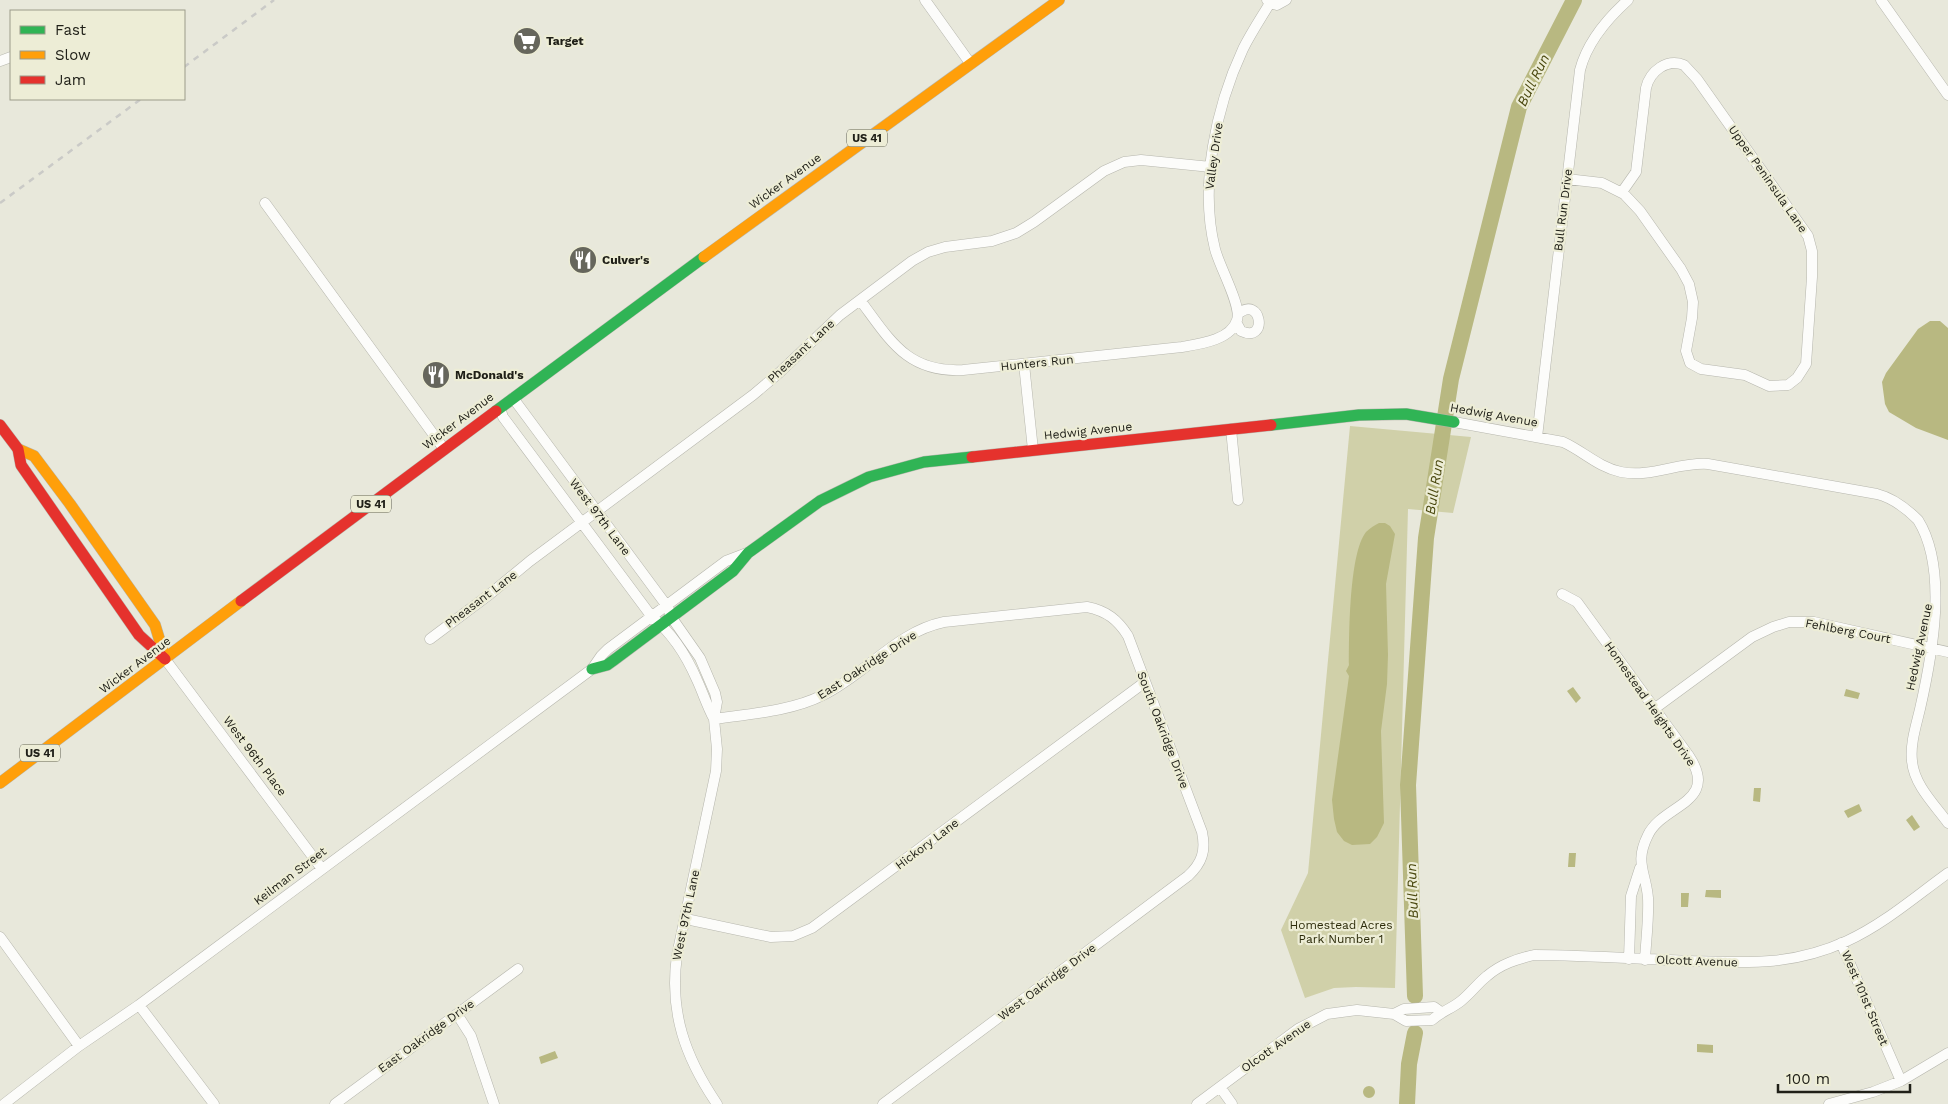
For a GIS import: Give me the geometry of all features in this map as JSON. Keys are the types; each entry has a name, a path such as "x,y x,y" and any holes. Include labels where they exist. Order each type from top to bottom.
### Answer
{"main road":[{"name":"Wicker Avenue","path":"0,783 444,449 970,63 1059,0"},
{"name":"Hedwig Avenue","path":"672,618 733,571 748,553 820,501 869,477 900,467 924,462 1374,414 1406,414 1454,422"},
{"name":"West 96th Place","path":"0,425 18,449 21,465 102,584 139,635 165,659"},
{"name":"West 96th Place","path":"18,449 34,456 155,625 165,659"},
{"name":"Keilman Street","path":"592,669 606,665 614,660 672,618"}],"street":[{"path":"925,0 970,63"},
{"name":"Valley Drive","path":"1237,318 1238,307 1221,269 1212,237 1209,199 1216,132 1226,92 1244,48 1268,2 1280,4 1286,0"},
{"name":"Bull Run Drive","path":"1537,437 1580,70 1583,60 1600,31 1628,0"},
{"path":"1881,0 1948,95"},
{"name":"Upper Peninsula Lane","path":"1674,62 1684,64 1689,68 1777,190 1808,236 1812,251 1813,267 1806,364 1797,378 1788,385 1769,386 1744,375 1701,369 1690,362 1686,351 1693,310 1689,284 1681,269 1640,211 1622,192 1636,172 1648,83 1653,74 1662,67 1674,62"},
{"name":"Pheasant Lane","path":"430,639 582,522 763,387 825,328 912,261 928,252 945,247 992,241 1016,233 1104,171 1117,164 1141,160 1211,167"},
{"path":"1567,179 1602,183 1622,192"},
{"path":"265,203 444,449"},
{"name":"Hunters Run","path":"860,300 896,348 909,358 925,366 953,371 1192,346 1226,334 1237,318"},
{"path":"1024,364 1033,450"},
{"name":"West 97th Lane","path":"513,398 666,606 672,618 695,650 708,674 717,702 714,719 717,749 716,771 676,967 676,1009 682,1036 691,1061 717,1104"},
{"name":"West 97th Lane","path":"500,408 503,417 652,617 662,625 688,661 706,705 714,719"},
{"name":"Hedwig Avenue","path":"1454,422 1537,437 1571,446 1595,462 1620,472 1652,472 1682,465 1708,464 1887,497 1908,510 1927,529 1934,542 1940,558 1943,595 1934,648 1914,733 1912,764 1919,782 1948,823"},
{"path":"1232,429 1238,500"},
{"name":"Hedwig Avenue","path":"666,606 726,561 748,553"},
{"name":"Homestead Heights Drive","path":"1562,594 1577,602 1692,762 1698,774 1694,794 1658,822 1649,833 1642,849 1641,867 1631,896 1629,959"},
{"name":"Keilman Street","path":"4,1104 79,1046 139,1005 592,669 608,649 666,606"},
{"name":"East Oakridge Drive","path":"714,719 796,705 814,699 839,685 902,639 935,624 1080,606 1108,613"},
{"name":"South Oakridge Drive","path":"1108,613 1128,636 1202,832 1204,853"},
{"name":"Fehlberg Court","path":"1654,709 1752,637 1773,626 1789,622 1814,622 1948,652"},
{"name":"West 96th Place","path":"165,659 322,869"},
{"name":"Hickory Lane","path":"686,919 771,937 793,936 812,928 1145,682"},
{"name":"West Oakridge Drive","path":"883,1104 1188,876 1198,866 1204,853"},
{"name":"Homestead Heights Drive","path":"1641,867 1648,898 1645,960"},
{"name":"Olcott Avenue","path":"1197,1104 1298,1028 1317,1018 1348,1010 1394,1014 1406,1021 1424,1022 1432,1020 1440,1012 1461,1001 1496,969 1524,957 1544,955 1738,963 1777,961 1808,955 1841,943 1878,924 1948,873"},
{"path":"0,938 79,1046"},
{"name":"West 101st Street","path":"1841,943 1901,1081"},
{"name":"East Oakridge Drive","path":"335,1104 518,969"},
{"path":"139,1005 214,1104"},
{"path":"457,1014 471,1036 494,1104"},
{"path":"1828,1104 1873,1092 1901,1081 1948,1052"},
{"path":"1220,1087 1232,1104"}],"green space":[{"name":"Homestead Acres Park Number 1","path":"1350,426 1471,437 1453,513 1408,509 1395,988 1334,988 1305,998 1281,930 1308,873"}],"shaded area":[{"path":"1930,321 1940,321 1948,328 1948,440 1916,428 1889,412 1885,404 1882,382 1886,373 1918,329"},
{"path":"1379,523 1385,523 1390,526 1395,534 1386,584 1388,655 1387,684 1381,731 1384,823 1377,837 1370,844 1352,845 1344,841 1337,832 1332,800 1349,676 1346,671 1349,665 1351,596 1356,558 1360,543 1366,532"},
{"path":"1573,687 1581,698 1576,703 1567,691"},
{"path":"1846,689 1860,693 1858,699 1844,696"},
{"path":"1754,788 1761,788 1760,802 1753,801"},
{"path":"1859,804 1862,811 1848,818 1844,811"},
{"path":"1912,815 1920,827 1914,831 1906,820"},
{"path":"1569,853 1576,853 1575,867 1568,867"},
{"path":"1706,890 1721,890 1721,898 1705,897"},
{"path":"1681,893 1689,893 1688,907 1681,907"},
{"path":"1697,1044 1713,1045 1713,1053 1697,1052"},
{"path":"555,1051 558,1058 541,1064 539,1057"},
{"path":"1369,1086 1375,1092 1369,1098 1363,1092"}],"waterway":[{"name":"Bull Run","path":"1415,996 1408,785 1426,538 1451,379 1519,107 1574,0"},
{"name":"Bull Run","path":"1407,1104 1409,1064 1415,1033"}],"railway":[{"path":"185,66 274,0"},
{"path":"0,203 140,100"}],"traffic: fast":[{"path":"496,411 704,257"},
{"path":"1271,425 1359,415 1406,414 1454,422"},
{"path":"592,669 607,665 614,660 733,571 748,553 820,501 869,477 924,462 972,457"}],"traffic: slow":[{"path":"704,257 1059,0"},
{"path":"18,449 34,456 70,504 155,625 165,658"},
{"path":"0,783 241,601"}],"traffic: jam":[{"path":"241,601 496,411"},
{"path":"0,425 18,449 21,465 139,635 165,659"},
{"path":"972,457 1271,425"}],"place":[{"name":"Target","path":"527,41"},
{"name":"Culver's","path":"583,260"},
{"name":"McDonald's","path":"436,375"}]}
